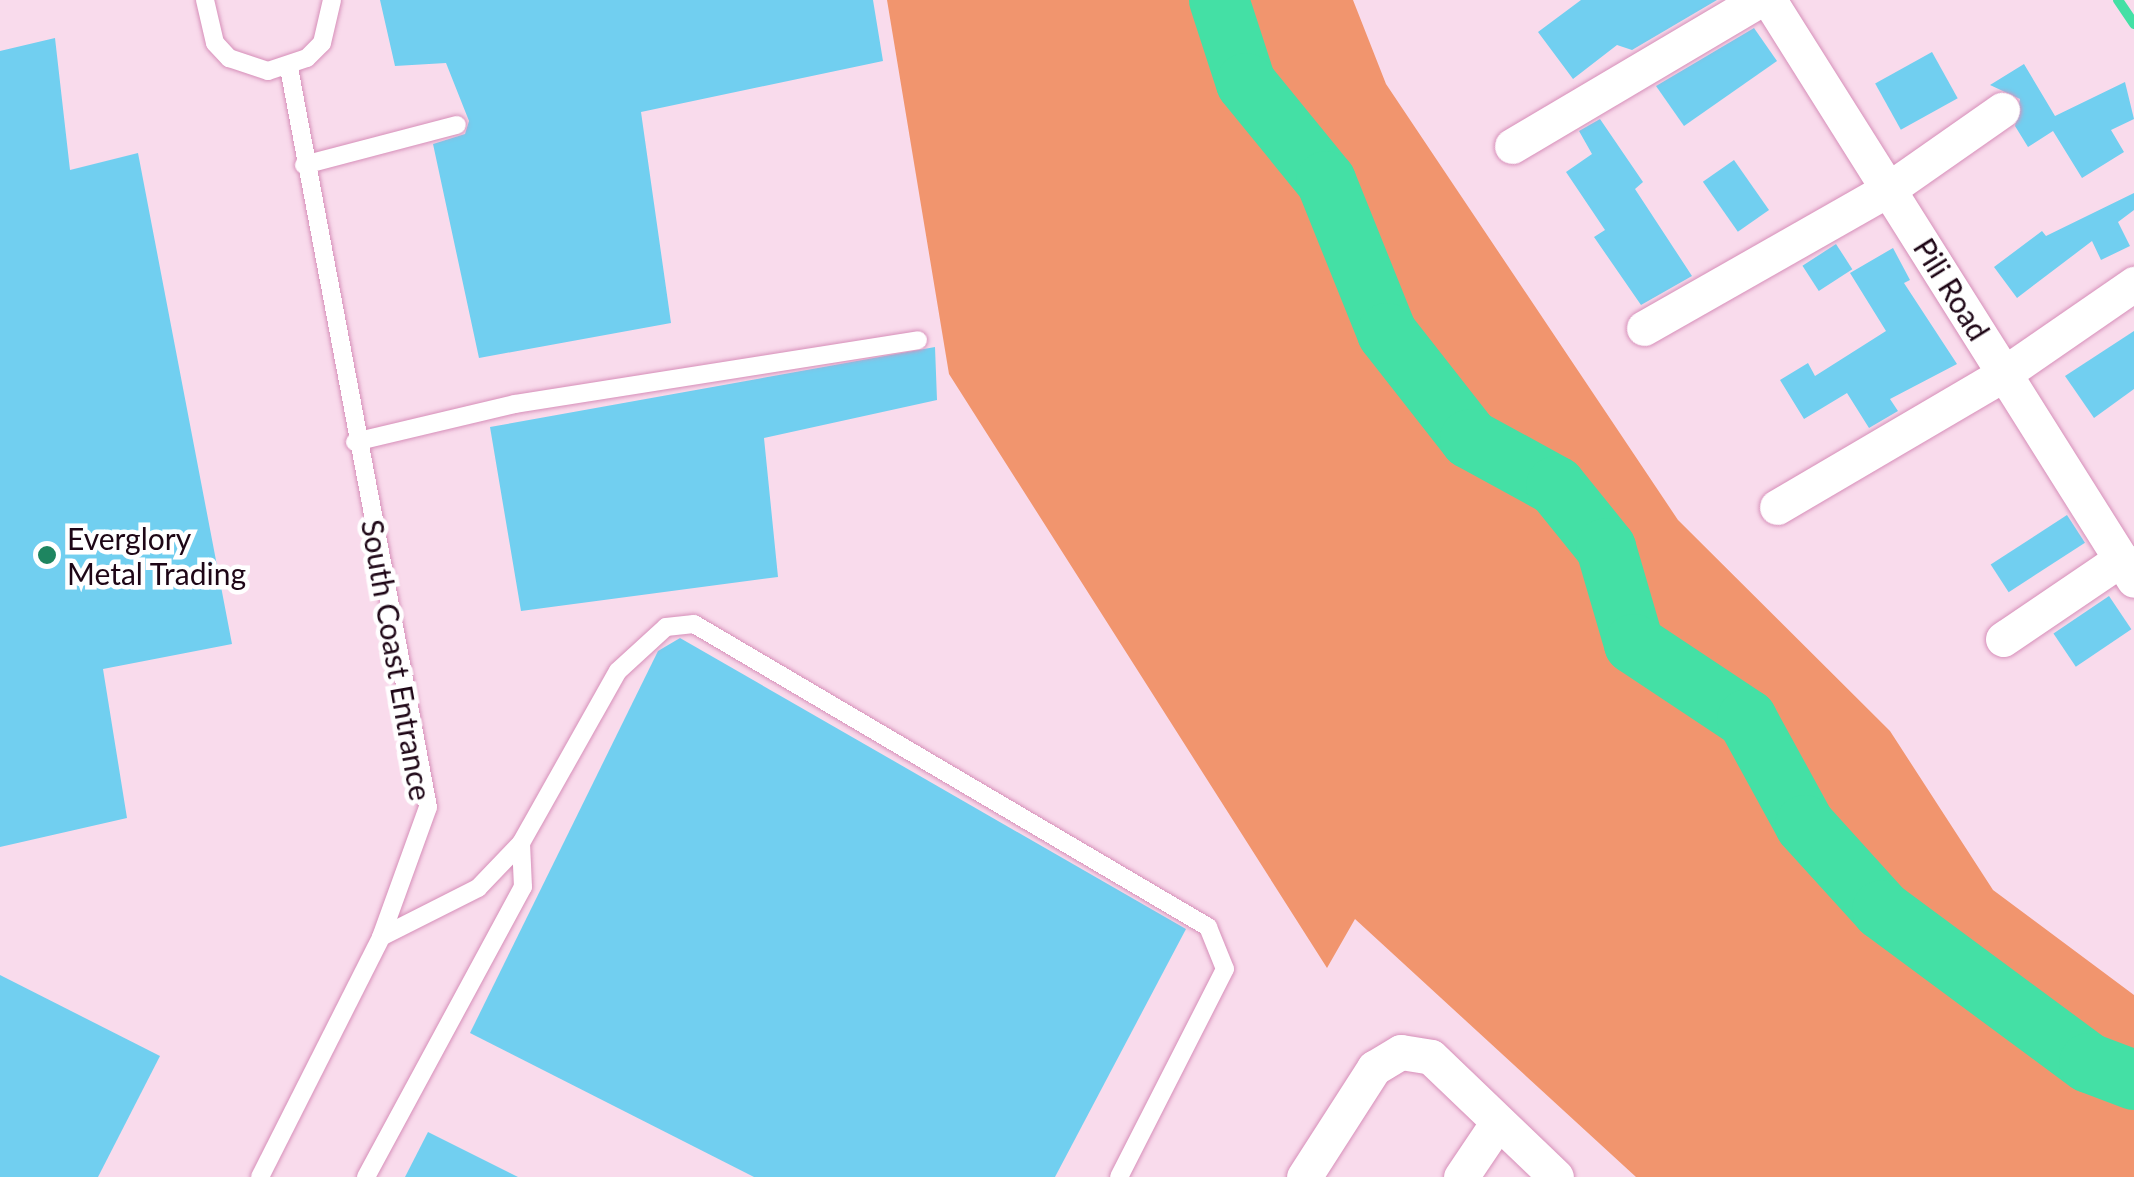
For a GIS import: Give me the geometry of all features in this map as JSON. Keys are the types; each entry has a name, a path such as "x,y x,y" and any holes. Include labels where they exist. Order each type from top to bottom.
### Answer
{"street":[{"path":"1512,146 1759,0"},
{"name":"Pili Road","path":"1769,0 2127,569"},
{"path":"1644,328 1889,189 2002,110"},
{"path":"1777,506 2005,373 2134,284"},
{"path":"2003,639 2127,569"},
{"path":"1304,1177 1374,1068 1401,1052 1431,1056 1556,1177"},
{"path":"1461,1177 1498,1122"}],"lane":[{"path":"205,0 206,23 229,58 268,71 289,68 322,43 332,0"},
{"name":"South Coast Entrance","path":"260,1177 381,937 428,806 315,232 289,68"},
{"path":"304,165 457,125"},
{"path":"356,442 515,404 918,340"},
{"path":"381,937 478,888 521,843 618,671 666,627 694,624 1208,927 1225,970 1119,1177"},
{"path":"366,1177 523,887 521,843"}],"shaded area":[{"path":"887,0 1353,0 1386,84 1678,520 1890,731 1993,890 2134,995 2134,1177 1636,1177 1355,919 1327,968 949,374"}],"building":[{"path":"380,0 873,0 883,61 641,112 671,323 479,358 433,144 465,134 469,121 446,63 395,66"},
{"path":"1581,0 1717,0 1632,50 1617,45 1573,79 1538,32"},
{"path":"1754,28 1777,61 1684,126 1656,86"},
{"path":"55,38 70,170 138,153 232,644 103,669 127,818 0,847 0,51"},
{"path":"1932,52 1958,98 1901,130 1875,84"},
{"path":"2024,64 2055,116 2125,82 2134,119 2111,130 2124,152 2082,178 2053,131 2028,147 2015,126 2020,99 1990,85"},
{"path":"1600,119 1643,182 1635,189 1692,276 1641,305 1594,237 1605,230 1566,172 1592,154 1579,131"},
{"path":"1734,160 1769,210 1738,232 1703,182"},
{"path":"2134,193 2134,210 2118,222 2130,246 2101,260 2092,241 2017,298 1994,267 2042,231 2046,236"},
{"path":"1836,244 1852,269 1819,291 1802,266"},
{"path":"1893,248 1910,280 1904,283 1957,364 1890,399 1898,411 1869,428 1847,393 1804,419 1780,380 1808,363 1815,376 1886,331 1850,273"},
{"path":"2134,331 2134,389 2094,418 2065,376"},
{"path":"935,347 937,400 764,438 778,577 521,611 490,427"},
{"path":"2067,515 2085,543 2009,592 1991,565"},
{"path":"2109,596 2131,629 2076,667 2053,633"},
{"path":"680,638 1186,929 1055,1177 754,1177 470,1033 658,651"},
{"path":"0,975 160,1056 98,1177 0,1177"},
{"path":"428,1132 518,1177 405,1177"}],"waterway":[{"path":"1219,0 1246,83 1326,181 1387,333 1470,439 1556,486 1606,548 1634,644 1747,719 1805,825 1882,910 2089,1063 2134,1080"},
{"path":"2118,0 2134,24"}],"place":[{"name":"Everglory Metal Trading","path":"47,555"}]}
